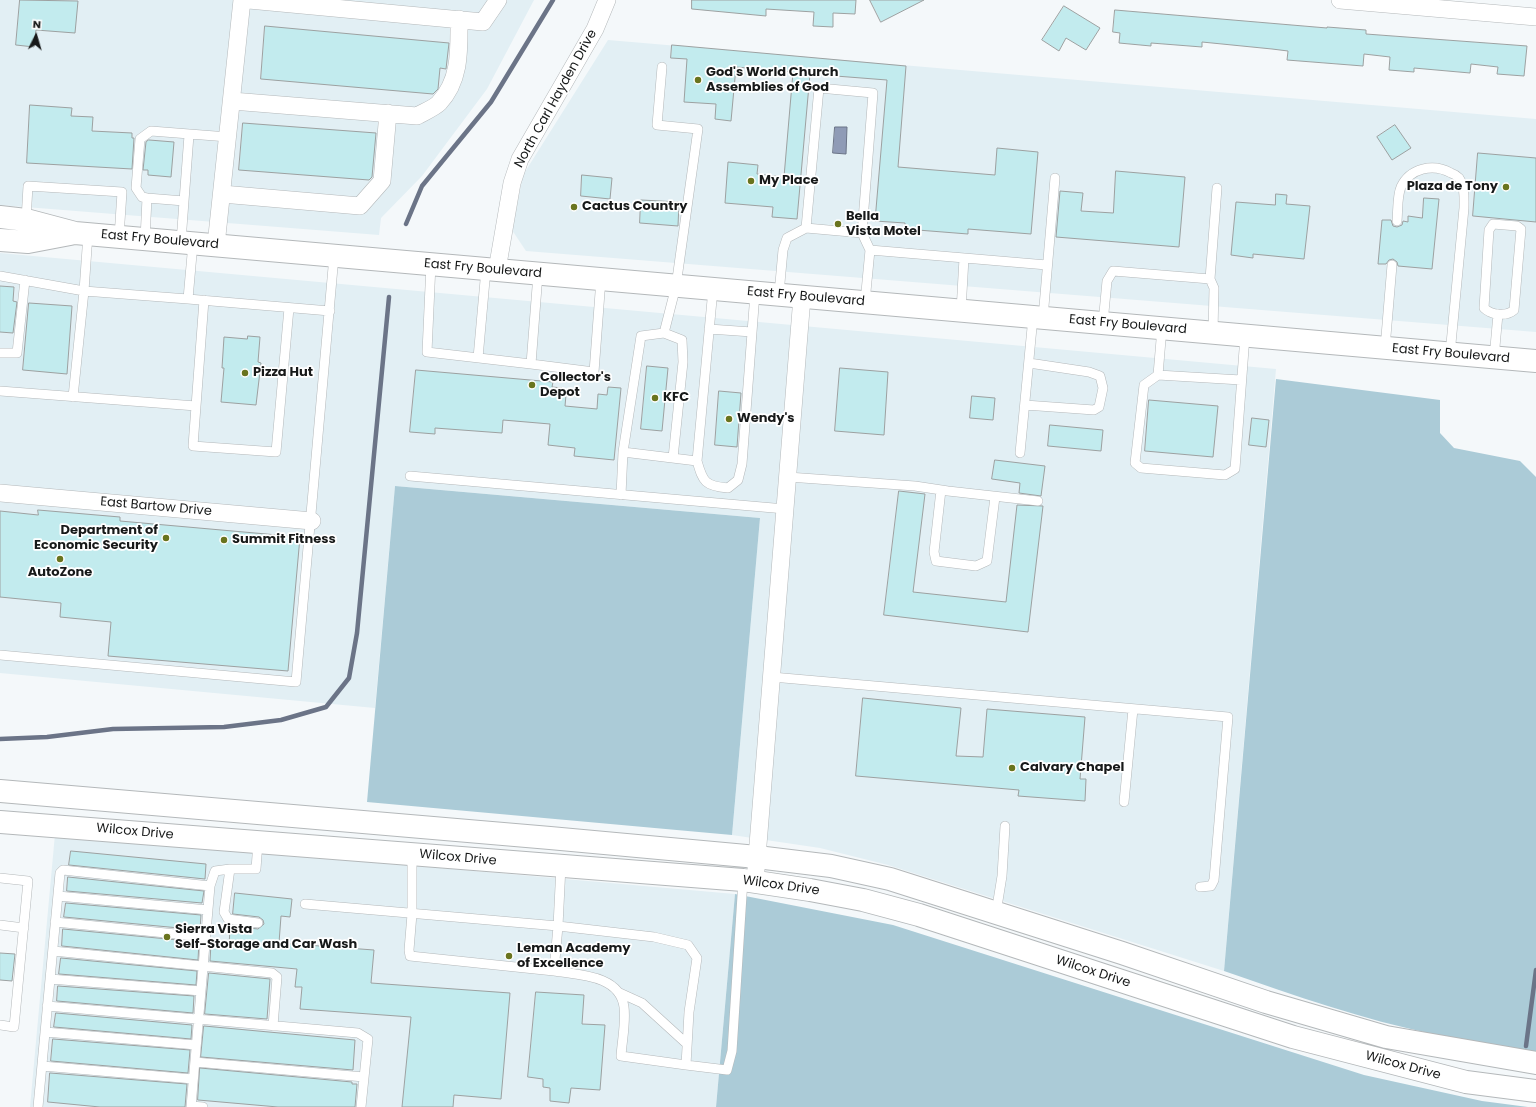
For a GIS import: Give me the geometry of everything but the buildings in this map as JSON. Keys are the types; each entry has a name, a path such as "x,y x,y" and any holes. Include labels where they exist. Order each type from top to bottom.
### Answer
{"street":[{"path":"216,245 242,0"},
{"path":"249,0 483,22 498,0"},
{"name":"North Carl Hayden Drive","path":"491,270 512,183 520,159 595,29 607,0"},
{"path":"1340,0 1536,16"},
{"path":"232,101 417,116 438,104 454,80 459,54 459,19"},
{"path":"222,194 360,206 382,181 388,113"},
{"name":"East Fry Boulevard","path":"0,217 26,220 82,233 119,237 1536,361"},
{"name":"East Fry Boulevard","path":"0,240 28,242 82,233"},
{"path":"749,881 757,857 802,297"},
{"name":"East Bartow Drive","path":"0,493 312,521"},
{"name":"Wilcox Drive","path":"0,791 757,857 831,866 890,879 1122,953 1266,1002 1386,1037 1536,1063"},
{"name":"Wilcox Drive","path":"0,822 749,881 810,890 863,900 919,915 1294,1037 1466,1082 1536,1091"}],"lane":[{"path":"662,67 657,125 698,129 676,286 664,333"},
{"path":"806,228 818,88 873,93 862,233 870,250 865,302"},
{"path":"184,201 142,197 136,188 140,139 151,131 228,138"},
{"path":"188,299 187,243 184,201 189,135"},
{"path":"1397,221 1400,189 1406,178 1416,171 1430,168 1444,169 1458,177 1464,188 1464,208 1450,354"},
{"path":"1020,454 1029,363 1047,265 1055,178"},
{"path":"26,220 28,186 122,192 119,237"},
{"path":"1213,333 1214,288 1210,279 1217,188"},
{"path":"145,239 147,198"},
{"path":"1493,224 1516,226 1521,229 1514,310 1510,313 1498,314 1488,313 1484,308 1489,230 1493,224"},
{"path":"779,295 783,250 787,238 806,228 862,233"},
{"path":"73,398 84,291 82,233"},
{"path":"870,250 1047,265"},
{"path":"0,655 296,682 312,521 334,256"},
{"path":"961,311 964,258"},
{"path":"431,264 427,352 594,372 601,279"},
{"path":"1385,348 1392,265"},
{"path":"478,358 491,270"},
{"path":"1103,323 1107,281 1113,271 1210,279"},
{"path":"531,364 538,274"},
{"path":"0,276 84,291 330,311"},
{"path":"0,353 17,353 25,280"},
{"path":"713,289 697,461 702,476 712,487 720,488 728,488 738,480 742,464 755,293"},
{"path":"204,300 193,446 276,452 289,308"},
{"path":"1494,358 1498,314"},
{"path":"1158,375 1162,328"},
{"path":"710,329 752,332"},
{"path":"620,495 623,452 640,336 664,333 682,340 683,362 673,458"},
{"path":"1241,380 1158,375 1144,385 1135,462 1141,468 1225,475 1234,469 1245,336"},
{"path":"1025,405 1094,410 1099,407 1103,388 1100,376 1089,372 1029,363"},
{"path":"0,391 73,398 196,406"},
{"path":"623,452 697,461"},
{"path":"410,476 785,509"},
{"path":"788,477 869,482 1038,501"},
{"path":"719,503 720,488"},
{"path":"941,490 934,552 936,561 976,566 988,561 995,496"},
{"path":"772,677 1228,717 1214,880 1210,886 1200,887"},
{"path":"1124,802 1133,709"},
{"path":"996,913 1002,876 1005,826"},
{"path":"203,1107 191,1106 210,886 215,871 230,869 256,869 258,842"},
{"path":"412,854 412,914 408,950 410,956 554,971 599,978 612,985 620,993 642,1003 687,1044"},
{"path":"554,971 561,866"},
{"path":"230,869 224,912 228,919 258,923"},
{"path":"38,1107 60,873 63,870 210,886"},
{"path":"0,878 28,881 14,1027 0,1025"},
{"path":"620,993 624,1007 621,1056 727,1070 732,1051 749,881"},
{"path":"58,896 208,910"},
{"path":"305,904 558,926 654,937 688,945 697,958 689,1012 686,1065"},
{"path":"55,922 206,937"},
{"path":"0,925 24,928"},
{"path":"53,951 272,973 277,977 274,1026"},
{"path":"50,980 201,992"},
{"path":"47,1006 358,1033 368,1039 361,1107"},
{"path":"45,1032 196,1046"},
{"path":"195,1062 364,1077"},
{"path":"42,1066 193,1080"}],"shaded area":[{"path":"0,0 534,0 487,89 422,176 381,218 379,235 0,205"},
{"path":"608,40 1536,119 1536,332 526,251 512,230 523,175"},
{"path":"835,127 847,127 846,154 833,153"},
{"path":"0,253 1276,369 1224,971 888,865 820,848 732,835 760,518 395,486 375,708 0,673"},
{"path":"1276,379 1440,400 1440,433 1454,448 1520,461 1536,477 1536,1052 1458,1039 1381,1022 1318,1003 1224,971"},
{"path":"395,486 760,518 732,835 367,802"},
{"path":"55,834 735,894 716,1107 30,1107"},
{"path":"735,894 893,925 1364,1075 1482,1101 1528,1107 716,1107"}],"waterway":[{"path":"406,224 422,186 491,102 553,0"},
{"path":"0,739 47,737 113,729 224,727 281,720 326,707 349,678 357,633 389,297"},
{"path":"1526,1046 1536,970"}],"place":[{"name":"God's World Church Assemblies of God","path":"698,80"},
{"name":"My Place","path":"751,181"},
{"name":"Plaza de Tony","path":"1506,187"},
{"name":"Cactus Country","path":"574,207"},
{"name":"Bella Vista Motel","path":"838,224"},
{"name":"Pizza Hut","path":"245,373"},
{"name":"Collector's Depot","path":"532,385"},
{"name":"KFC","path":"655,398"},
{"name":"Wendy's","path":"729,419"},
{"name":"Department of Economic Security","path":"166,538"},
{"name":"Summit Fitness","path":"224,540"},
{"name":"AutoZone","path":"60,559"},
{"name":"Calvary Chapel","path":"1012,768"},
{"name":"Sierra Vista Self-Storage and Car Wash","path":"167,937"},
{"name":"Leman Academy of Excellence","path":"509,956"}]}
